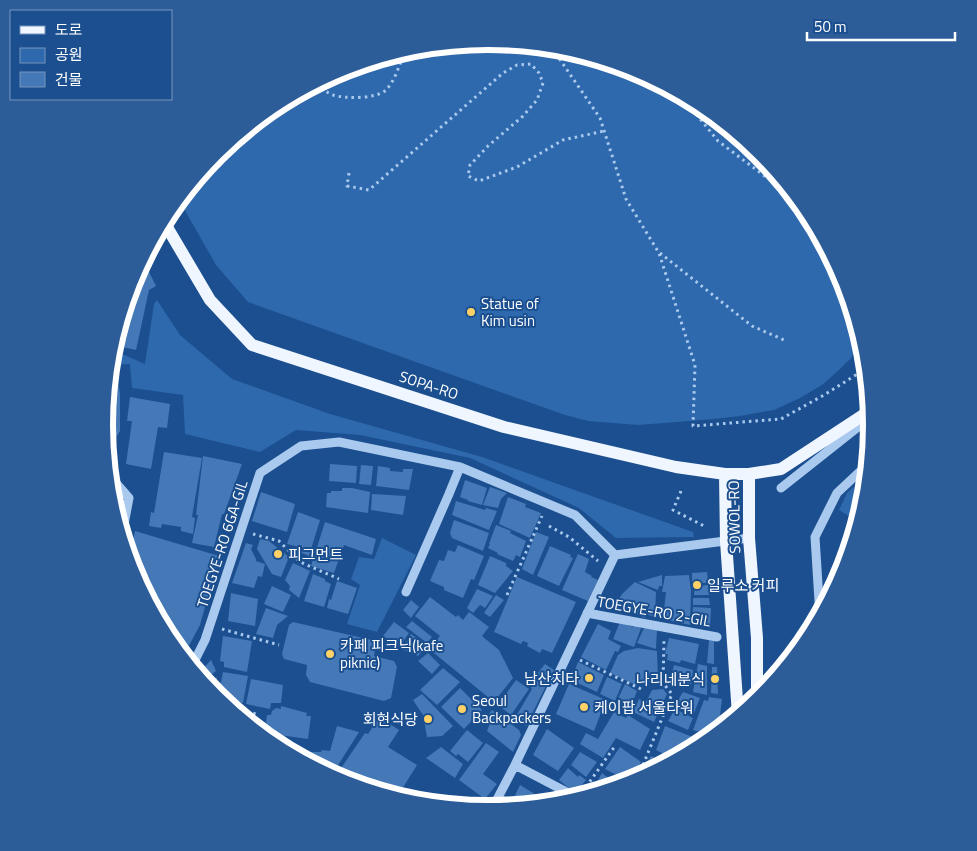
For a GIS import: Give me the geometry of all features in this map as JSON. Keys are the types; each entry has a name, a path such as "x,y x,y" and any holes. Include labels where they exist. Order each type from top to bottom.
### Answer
{"main road":[{"name":"SOPA-RO","path":"168,229 210,300 252,345 504,427 676,466 725,474 749,474"},
{"name":"SOWOL-RO","path":"757,688 757,638 749,538 749,474 781,469 864,415"},
{"name":"SOWOL-RO","path":"725,474 726,541 737,707"}],"street":[{"path":"781,469 781,488 864,422"},
{"name":"TOEGYE-RO 6GA-GIL","path":"195,659 205,640 260,473 301,446 339,442 460,466 575,515 615,555"},
{"path":"406,592 460,466"},
{"path":"819,603 815,538 837,493 861,470"},
{"path":"118,485 129,498 125,519"},
{"path":"615,555 749,538"},
{"name":"TOEGYE-RO 2-GIL","path":"496,801 615,555"},
{"name":"TOEGYE-RO 2-GIL","path":"587,613 717,637"},
{"path":"515,765 574,791"}],"path":[{"path":"558,56 600,118 626,199 659,253 695,366 693,426 781,419 860,372"},
{"path":"323,89 339,97 372,96 385,91 392,82 401,60"},
{"path":"349,173 347,186 369,190 503,73 517,65 531,64 539,73 543,83 537,100 523,116 488,146 470,165 468,176 479,181 517,167 563,140 604,131"},
{"path":"694,111 718,141 776,185"},
{"path":"659,253 752,326 784,340"},
{"path":"682,491 674,510 706,527"},
{"path":"507,595 548,504"},
{"path":"549,526 569,537 608,569"},
{"path":"241,530 279,541 300,562 339,579"},
{"path":"210,625 279,645"},
{"path":"640,768 672,694 663,682 664,627"},
{"path":"568,654 643,690"},
{"path":"245,711 256,714 257,720"},
{"path":"585,788 615,746"}],"green space":[{"path":"488,50 538,53 562,57 609,70 655,89 697,113 736,143 771,178 801,217 814,238 844,305 856,349 851,358 822,385 774,410 714,419 638,425 588,421 565,415 248,302 216,265 183,207 223,160 241,143 280,113 322,89 345,79 368,70 415,57 439,53"},
{"path":"157,300 180,335 232,379 330,414 482,457 693,532 694,537 616,538 579,508 470,458 360,435 296,430 260,452 185,434 183,395 132,388 130,364 118,365 120,355 122,354 145,364 154,304"},
{"path":"860,481 852,518 839,510 847,493"},
{"path":"382,538 416,555 377,632 347,624 360,585 351,579 359,557 374,559"}],"building":[{"path":"148,269 156,286 149,290 136,350 121,347 133,305"},
{"path":"116,373 120,394 120,431 113,438"},
{"path":"130,397 170,404 167,428 158,427 151,469 126,464 132,421 127,421"},
{"path":"164,452 202,458 192,517 195,518 193,534 181,531 181,527 162,524 161,528 149,526 151,512 154,513"},
{"path":"203,456 242,464 224,514 222,514 214,547 192,543 198,515 196,515"},
{"path":"330,464 357,466 356,483 329,481"},
{"path":"361,465 373,466 371,485 359,484"},
{"path":"378,466 390,468 390,471 403,472 403,469 413,469 409,490 376,486"},
{"path":"465,480 487,488 482,505 460,497"},
{"path":"490,487 507,493 501,499 498,508 483,505"},
{"path":"342,488 370,492 368,513 326,507 327,493 342,491"},
{"path":"261,492 295,504 287,532 252,521"},
{"path":"372,494 406,496 403,515 371,510"},
{"path":"508,497 526,504 525,507 541,513 530,538 499,524"},
{"path":"456,501 485,510 486,508 497,511 489,530 452,515"},
{"path":"298,512 320,520 309,556 297,551 299,547 287,544"},
{"path":"454,520 489,533 483,551 452,538 450,533"},
{"path":"325,522 376,539 372,555 344,545 334,573 311,566"},
{"path":"496,525 511,531 510,533 526,541 520,557 516,555 513,561 488,548"},
{"path":"135,531 219,556 200,625 187,649 163,613 152,592 132,544"},
{"path":"536,532 549,537 533,575 522,569"},
{"path":"260,539 269,541 289,557 281,577 272,574 257,549"},
{"path":"246,543 253,545 251,549 256,561 265,564 262,577 258,576 254,588 232,583"},
{"path":"458,545 484,556 474,580 471,579 463,598 444,590 444,587 430,581 439,560 444,561 448,550 455,552"},
{"path":"550,546 571,555 570,557 573,558 559,586 537,576"},
{"path":"578,554 589,559 585,572 598,580 588,601 562,590"},
{"path":"490,556 506,563 506,566 513,571 495,593 478,585"},
{"path":"293,563 310,571 299,598 289,590 290,586 285,580"},
{"path":"707,572 708,583 692,583 692,573"},
{"path":"313,574 331,584 324,607 304,601"},
{"path":"662,575 662,586 659,586 658,590 638,582"},
{"path":"689,575 691,591 690,625 663,619 666,592 662,592 665,576"},
{"path":"517,577 576,602 552,653 542,649 540,653 527,646 528,643 523,641 521,644 494,632"},
{"path":"337,581 357,588 348,614 327,608"},
{"path":"635,582 656,592 655,617 646,614 645,618 616,604 622,594"},
{"path":"708,585 709,595 694,595 695,586"},
{"path":"272,586 291,595 283,612 264,604"},
{"path":"477,589 493,596 485,608 480,605 473,613 467,608"},
{"path":"231,593 258,599 255,626 228,621"},
{"path":"496,595 504,600 490,617 484,613"},
{"path":"430,597 456,617 458,615 463,620 469,612 489,627 482,636 499,650 513,678 494,702 429,649 440,636 415,616"},
{"path":"693,598 709,598 710,605 693,605"},
{"path":"411,600 419,607 411,618 403,610"},
{"path":"693,607 711,608 710,628 692,625"},
{"path":"266,608 288,616 277,625 273,638 256,634"},
{"path":"412,621 432,637 427,643 406,627"},
{"path":"293,622 376,641 374,656 394,661 397,667 391,698 384,701 310,682 306,675 307,665 284,659 282,654 289,625"},
{"path":"394,622 409,633 400,646 383,636"},
{"path":"620,622 641,628 634,647 613,639"},
{"path":"598,624 611,631 608,639 621,646 618,652 615,651 606,670 581,657"},
{"path":"644,628 657,629 656,649 637,643"},
{"path":"411,634 427,645 418,656 402,649"},
{"path":"223,636 252,641 247,672 224,667 224,662 220,661"},
{"path":"669,638 699,644 695,664 681,660 680,663 667,660 668,654 665,654"},
{"path":"709,640 714,641 714,664 707,663"},
{"path":"638,648 657,651 658,680 636,685 610,673 618,655 624,651"},
{"path":"428,653 440,665 432,674 418,661"},
{"path":"211,660 216,671 209,676 203,669"},
{"path":"578,662 604,675 597,692 571,680"},
{"path":"545,664 554,670 526,726 515,718 532,689 529,684"},
{"path":"698,664 707,666 707,695 693,692"},
{"path":"674,665 693,670 691,685 688,685 687,688 673,685 674,682 670,681"},
{"path":"712,667 717,667 718,694 711,693"},
{"path":"443,668 460,682 437,705 420,690"},
{"path":"223,672 248,676 243,703 233,701 220,688"},
{"path":"607,677 622,684 615,701 600,694"},
{"path":"251,679 283,685 281,703 271,703 270,709 246,704"},
{"path":"516,680 529,689 511,715 498,705"},
{"path":"569,684 606,700 594,731 556,714"},
{"path":"625,684 637,691 630,709 617,701"},
{"name":"Seoul Backpackers","path":"460,688 482,710 464,729 441,707"},
{"path":"663,689 667,694 654,722 633,712 639,699 646,702 652,690"},
{"path":"683,692 700,698 694,713 675,705"},
{"path":"422,694 453,726 442,736 427,737 423,715 413,700"},
{"path":"709,697 722,699 719,721 703,733 693,730 704,700 708,701"},
{"path":"281,706 307,713 306,716 311,716 308,739 275,734 266,727 267,715 271,715 272,711 276,708 281,709"},
{"path":"675,709 693,718 688,730 668,721"},
{"path":"492,710 519,730 521,735 513,752 487,731 490,723 485,719"},
{"path":"614,712 626,718 628,715 650,729 640,750 616,738 603,758 580,744 586,733 598,739"},
{"path":"379,717 399,730 388,747 417,765 401,791 368,781 340,770 365,733 368,734"},
{"path":"337,726 359,732 336,768 308,755 308,752 330,751"},
{"path":"665,726 695,738 667,756 656,750"},
{"path":"547,729 574,748 558,771 533,755"},
{"path":"467,730 483,743 468,762 458,754 456,756 450,751"},
{"path":"486,743 499,752 483,774 497,784 485,799 459,780"},
{"path":"291,745 301,746 301,751"},
{"path":"441,747 463,764 455,778 426,758"},
{"path":"620,747 641,762 635,771 620,777 605,769"},
{"path":"580,752 597,762 586,777 571,765"},
{"path":"651,756 659,760 655,762 646,766"},
{"path":"568,768 578,777 579,775 586,780 577,790 573,791 559,780"},
{"path":"602,773 611,780 609,781 595,785"},
{"path":"520,785 541,798 538,798 513,800"}],"place":[{"name":"Statue of Kim usin","path":"471,312"},
{"name":"피그먼트","path":"278,554"},
{"name":"일루소 커피","path":"697,585"},
{"name":"카페 피크닉(kafe piknic)","path":"330,654"},
{"name":"남산치타","path":"589,678"},
{"name":"나리네분식","path":"715,679"},
{"name":"케이팝 서울타워","path":"584,707"},
{"name":"Seoul Backpackers","path":"462,709"},
{"name":"회현식당","path":"428,719"}]}
